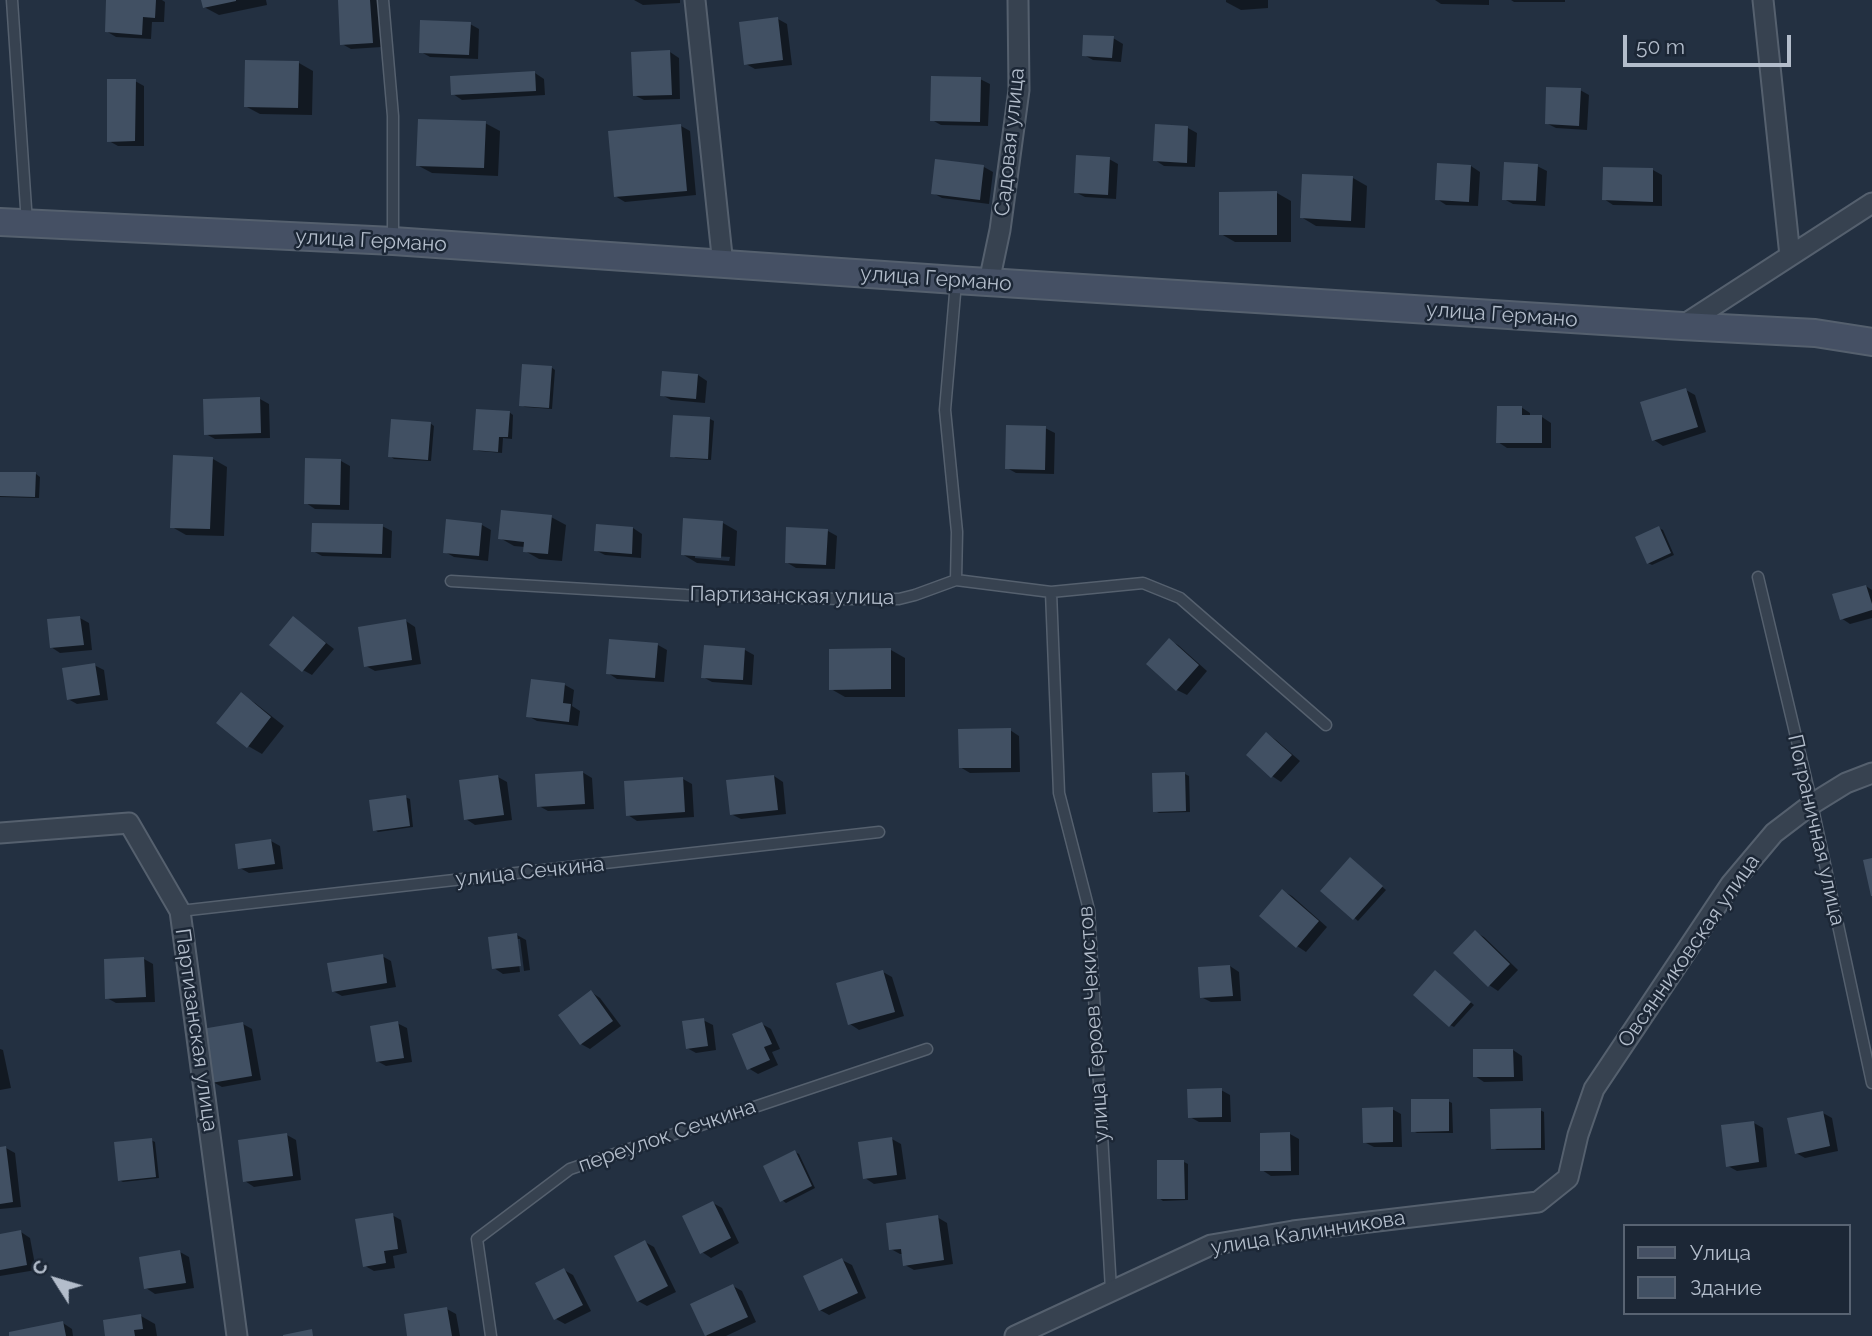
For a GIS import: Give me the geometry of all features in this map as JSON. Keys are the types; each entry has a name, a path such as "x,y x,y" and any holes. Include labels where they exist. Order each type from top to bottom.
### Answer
{"main road":[{"name":"улица Германо","path":"0,222 393,241 956,280 1815,332 1872,342"}],"street":[{"path":"695,0 723,265"},
{"name":"Садовая улица","path":"989,282 1000,230 1019,90 1018,0"},
{"path":"1763,0 1790,256"},
{"path":"1682,326 1872,203"},
{"name":"Овсянниковская улица","path":"1568,1178 1578,1135 1594,1089 1731,884 1774,833 1812,804 1846,783 1872,773"},
{"name":"Партизанская улица","path":"0,833 128,823 180,911 237,1336"},
{"name":"улица Калинникова","path":"1015,1336 1211,1245 1293,1231 1538,1202 1568,1178"}],"lane":[{"path":"12,0 27,223"},
{"path":"383,0 393,116 393,241"},
{"path":"956,280 945,410 957,532 956,580 1051,592 1143,583 1180,598 1326,725"},
{"name":"Пограничная улица","path":"1758,577 1812,804 1872,1083"},
{"name":"Партизанская улица","path":"451,581 686,595 899,599 915,596 956,580"},
{"name":"улица Героев Чекистов","path":"1051,592 1059,793 1089,910 1111,1290"},
{"name":"улица Сечкина","path":"180,911 879,832"},
{"name":"переулок Сечкина","path":"491,1336 477,1239 570,1169 927,1049"}],"building":[{"path":"106,0 156,0 155,18 143,17 142,35 105,32"},
{"path":"201,0 236,0 236,1 203,8"},
{"path":"338,0 370,0 373,43 340,45"},
{"path":"778,17 783,60 744,65 739,22"},
{"path":"420,20 471,22 469,55 419,53"},
{"path":"1083,35 1114,36 1112,58 1082,56"},
{"path":"670,50 672,95 633,96 631,52"},
{"path":"245,60 299,61 298,108 244,107"},
{"path":"535,71 536,91 451,95 450,76"},
{"path":"931,76 981,77 980,122 930,121"},
{"path":"107,79 136,79 135,141 107,142"},
{"path":"1546,87 1581,88 1579,126 1545,124"},
{"path":"418,119 486,121 484,168 416,166"},
{"path":"681,124 687,191 614,197 608,131"},
{"path":"1155,124 1188,126 1187,163 1153,161"},
{"path":"1076,155 1110,157 1108,195 1074,193"},
{"path":"935,159 984,165 980,200 931,194"},
{"path":"1504,162 1538,164 1536,201 1502,200"},
{"path":"1437,163 1471,165 1469,202 1435,200"},
{"path":"1603,167 1653,168 1653,202 1602,200"},
{"path":"1302,174 1353,176 1351,221 1300,218"},
{"path":"1277,191 1277,235 1219,235 1219,192"},
{"path":"522,364 552,366 549,408 519,406"},
{"path":"662,371 698,374 696,399 660,396"},
{"path":"1686,388 1698,427 1652,441 1640,402"},
{"path":"260,397 261,433 204,435 203,399"},
{"path":"1497,406 1522,406 1522,415 1542,415 1542,443 1496,443"},
{"path":"476,409 510,411 508,437 499,437 498,452 473,450"},
{"path":"673,415 710,417 708,459 670,457"},
{"path":"391,419 431,422 428,460 388,457"},
{"path":"1006,425 1046,426 1045,470 1005,469"},
{"path":"173,455 213,457 210,529 170,528"},
{"path":"305,458 341,459 340,505 304,504"},
{"path":"0,472 36,472 35,497 0,496"},
{"path":"501,510 552,515 548,554 523,552 524,542 498,539"},
{"path":"683,518 723,521 721,558 681,555"},
{"path":"446,519 482,523 479,556 443,553"},
{"path":"312,523 383,524 382,554 311,552"},
{"path":"596,524 633,527 632,554 594,551"},
{"path":"1659,526 1671,553 1647,564 1635,537"},
{"path":"786,527 828,529 826,565 785,563"},
{"path":"1866,585 1872,610 1840,620 1832,594"},
{"path":"80,616 84,645 50,648 47,619"},
{"path":"293,616 326,643 302,672 269,645"},
{"path":"406,619 412,660 364,667 358,627"},
{"path":"1169,638 1199,665 1176,691 1146,664"},
{"path":"609,639 658,643 655,678 606,674"},
{"path":"704,645 745,648 743,680 701,678"},
{"path":"891,648 891,689 829,690 829,649"},
{"path":"95,663 100,695 67,700 62,668"},
{"path":"531,679 565,683 563,703 571,704 569,722 526,717"},
{"path":"241,692 271,717 247,748 216,723"},
{"path":"1011,728 1011,768 959,768 958,729"},
{"path":"1266,732 1292,755 1271,778 1246,755"},
{"path":"583,771 585,804 537,807 535,774"},
{"path":"1185,772 1186,811 1153,812 1152,773"},
{"path":"498,775 504,815 464,820 459,780"},
{"path":"774,775 778,810 730,815 726,780"},
{"path":"683,777 685,812 626,816 624,781"},
{"path":"406,795 410,826 373,831 369,800"},
{"path":"271,839 275,864 238,869 235,844"},
{"path":"1350,857 1383,886 1353,920 1320,891"},
{"path":"1872,858 1872,896 1871,896 1863,860"},
{"path":"1282,889 1319,921 1296,948 1259,916"},
{"path":"1475,930 1510,964 1488,987 1453,953"},
{"path":"517,933 521,966 492,969 488,937"},
{"path":"383,954 387,983 332,992 327,963"},
{"path":"144,957 146,997 105,999 104,959"},
{"path":"1230,965 1233,996 1200,998 1198,967"},
{"path":"883,970 895,1012 848,1025 836,983"},
{"path":"1435,970 1471,1002 1449,1027 1413,995"},
{"path":"591,990 613,1021 580,1045 558,1015"},
{"path":"704,1018 708,1046 686,1049 682,1021"},
{"path":"398,1021 404,1058 376,1062 370,1026"},
{"path":"243,1022 252,1076 211,1083 202,1029"},
{"path":"762,1022 772,1044 764,1047 770,1060 747,1070 732,1034"},
{"path":"1473,1049 1513,1049 1514,1077 1473,1077"},
{"path":"1222,1088 1222,1117 1188,1118 1187,1089"},
{"path":"1411,1099 1449,1099 1449,1131 1411,1132"},
{"path":"1393,1107 1393,1142 1363,1143 1362,1108"},
{"path":"1541,1108 1541,1148 1491,1149 1490,1109"},
{"path":"1823,1111 1830,1146 1795,1154 1787,1118"},
{"path":"1754,1121 1759,1162 1726,1167 1721,1125"},
{"path":"1290,1132 1291,1171 1260,1171 1260,1133"},
{"path":"287,1133 293,1176 243,1182 238,1140"},
{"path":"892,1137 897,1175 863,1179 858,1142"},
{"path":"152,1138 156,1177 118,1181 114,1142"},
{"path":"6,1146 13,1202 0,1204 0,1147"},
{"path":"795,1150 812,1186 780,1202 763,1166"},
{"path":"1157,1160 1184,1160 1185,1199 1157,1199"},
{"path":"713,1201 731,1238 700,1254 682,1216"},
{"path":"393,1213 398,1249 384,1251 386,1263 363,1267 355,1219"},
{"path":"938,1215 944,1260 903,1266 901,1249 889,1250 886,1223"},
{"path":"21,1230 27,1265 0,1270 0,1234"},
{"path":"645,1240 668,1286 637,1302 614,1256"},
{"path":"180,1250 186,1283 144,1289 139,1257"},
{"path":"842,1258 858,1293 819,1311 803,1276"},
{"path":"564,1268 583,1305 554,1320 535,1283"},
{"path":"733,1284 748,1317 705,1336 690,1304"},
{"path":"447,1307 452,1336 407,1336 404,1314"},
{"path":"141,1314 143,1329 134,1330 135,1336 105,1336 103,1320"},
{"path":"63,1321 66,1336 9,1336 9,1332"},
{"path":"312,1329 313,1336 283,1336 283,1335"}]}
